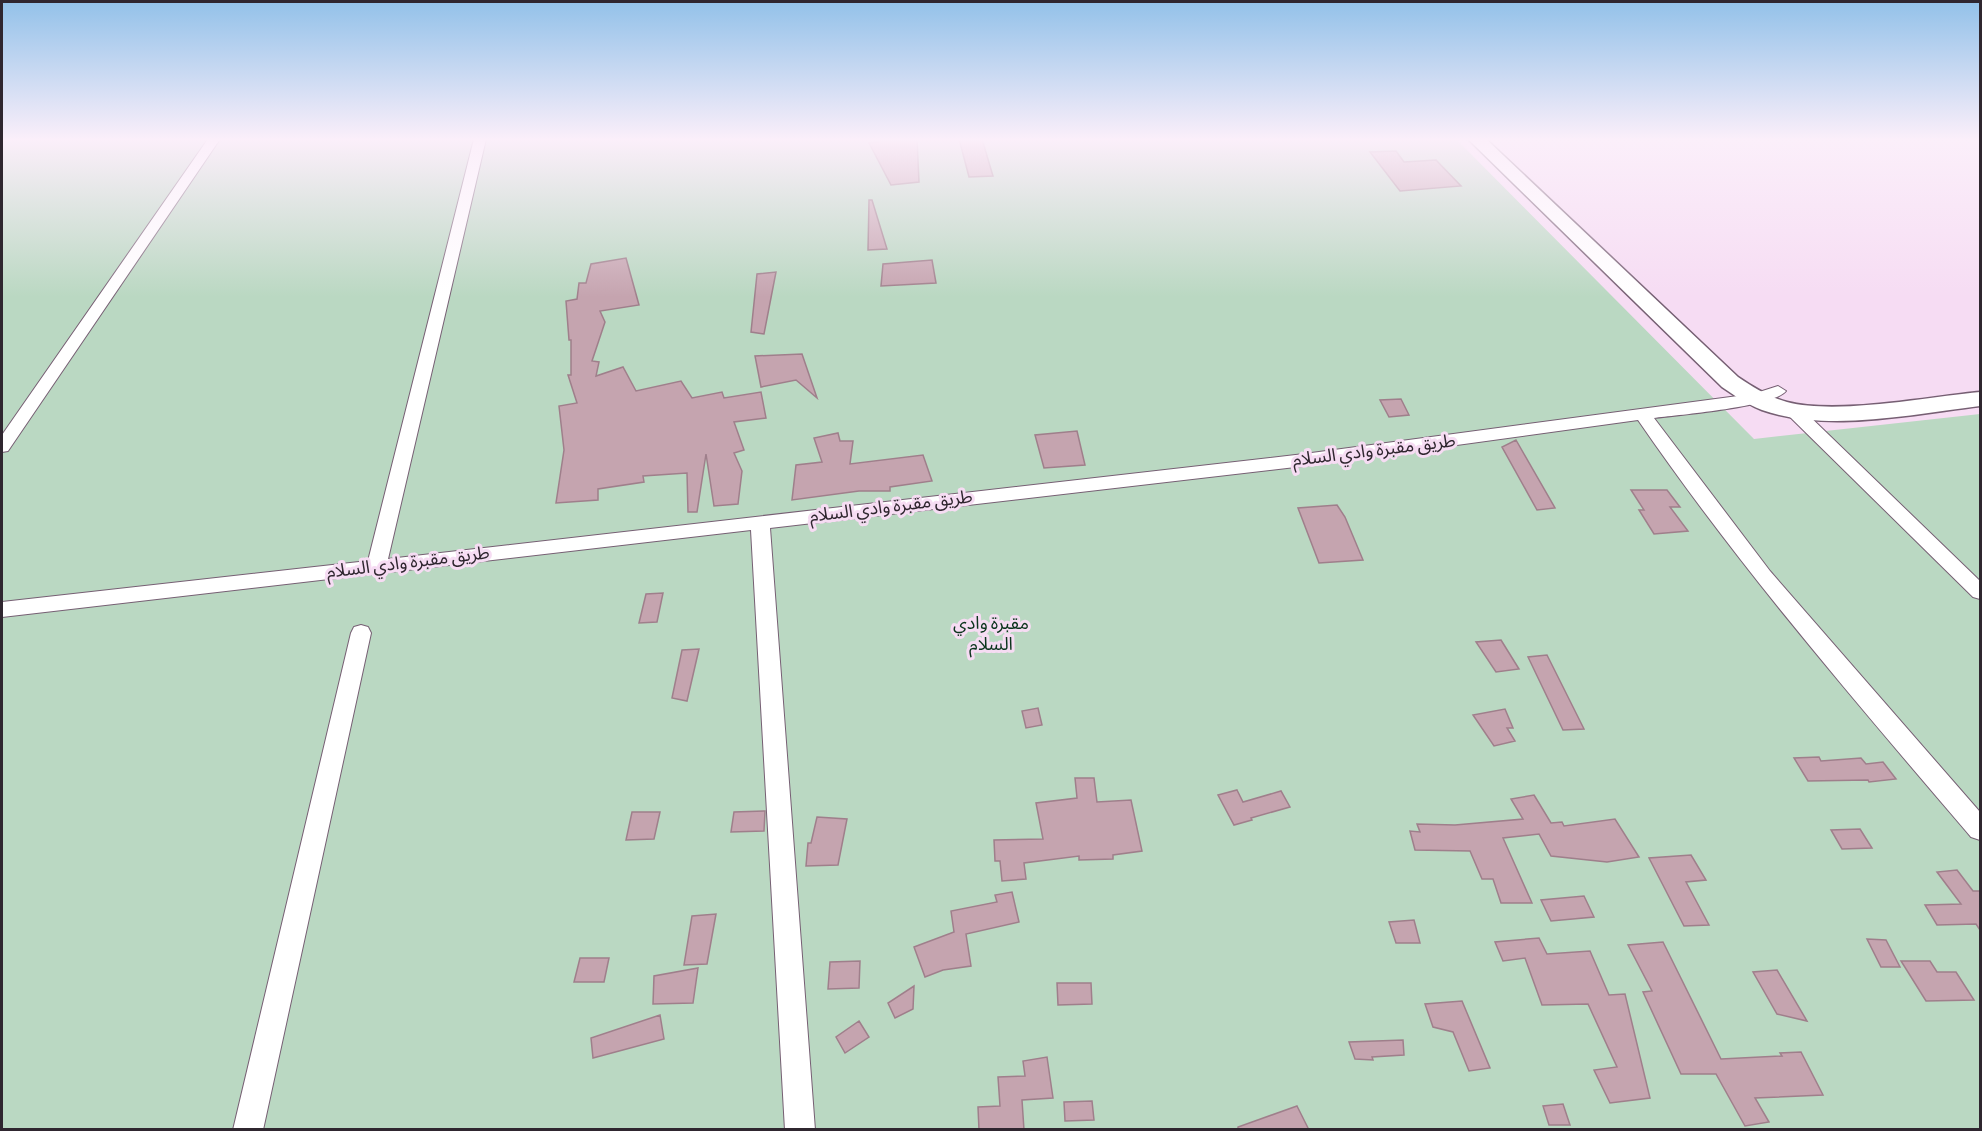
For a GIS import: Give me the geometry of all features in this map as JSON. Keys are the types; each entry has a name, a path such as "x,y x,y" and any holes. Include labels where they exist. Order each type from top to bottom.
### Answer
{"street":[{"path":"2,447 178,192"},
{"path":"376,567 467,192"},
{"path":"1540,192 1730,382 1756,399 1826,399 1980,381"},
{"path":"1542,192 1715,346 1785,399 1980,592"},
{"name":"طريق مقبرة وادي السلام","path":"2,610 1328,457 1756,399"},
{"path":"1785,399 1835,414 1980,399"},
{"path":"1643,415 1706,504 1775,593 1980,830"},
{"path":"760,522 800,1130"},
{"path":"248,1130 361,633"}],"green space":[{"name":"مقبرة وادي السلام","path":"2,192 1508,192 1754,439 1980,414 1980,1129 2,1130"}],"building":[{"path":"869,200 872,200 887,249 868,250"},
{"path":"626,258 639,305 600,311 605,322 592,361 599,362 596,376 623,367 636,391 681,381 692,398 722,392 724,398 761,392 766,418 734,422 744,450 734,453 742,471 738,504 714,506 706,454 697,512 688,512 687,473 643,476 644,482 598,489 598,500 556,503 564,450 559,406 577,403 568,375 571,375 571,340 569,340 566,301 577,299 579,283 586,283 591,264"},
{"path":"932,260 936,283 881,286 883,264"},
{"path":"776,272 764,334 751,332 757,274"},
{"path":"802,354 817,398 796,380 761,387 755,356"},
{"path":"1401,399 1409,415 1389,417 1380,400"},
{"path":"1077,431 1085,465 1044,468 1035,435"},
{"path":"838,433 840,441 853,441 850,464 923,455 932,481 890,487 890,491 859,491 792,500 796,465 822,462 814,438"},
{"path":"1516,440 1555,508 1537,510 1502,447"},
{"path":"1631,490 1667,490 1680,507 1670,507 1688,531 1654,534 1639,510 1644,510"},
{"path":"1337,505 1345,517 1363,560 1319,563 1298,508"},
{"path":"663,593 657,622 639,623 646,594"},
{"path":"1501,640 1519,669 1496,672 1476,642"},
{"path":"699,649 687,701 672,698 682,650"},
{"path":"1547,655 1584,729 1563,730 1528,657"},
{"path":"1038,708 1042,725 1026,728 1022,711"},
{"path":"1505,709 1513,728 1507,728 1515,741 1494,746 1473,715"},
{"path":"1819,757 1821,761 1861,758 1866,764 1883,762 1896,779 1869,782 1868,780 1808,781 1794,758"},
{"path":"1075,778 1094,778 1097,802 1131,800 1142,851 1113,855 1113,859 1079,860 1079,856 1024,863 1026,879 1002,881 1000,861 995,861 994,840 1043,839 1036,803 1077,798"},
{"path":"1237,790 1243,802 1281,791 1290,807 1234,825 1218,795"},
{"path":"1534,795 1551,823 1562,822 1564,826 1615,819 1639,857 1607,862 1551,856 1539,834 1503,838 1532,903 1501,903 1493,879 1482,879 1470,851 1415,850 1410,831 1420,832 1417,824 1455,825 1523,819 1511,799"},
{"path":"765,811 764,831 731,832 734,812"},
{"path":"632,812 660,812 654,839 626,840"},
{"path":"817,817 847,819 838,865 806,866 808,843 811,843"},
{"path":"1860,829 1872,848 1842,849 1831,830"},
{"path":"1691,855 1706,880 1686,882 1709,925 1684,926 1649,858"},
{"path":"1957,870 1973,891 1980,891 1980,930 1976,924 1937,925 1925,905 1961,904 1937,872"},
{"path":"1012,892 1019,922 966,934 971,966 943,970 925,977 914,947 954,932 951,911 997,902 995,895"},
{"path":"1584,896 1594,917 1551,921 1541,900"},
{"path":"716,914 707,964 684,965 692,916"},
{"path":"1414,920 1420,943 1396,943 1389,922"},
{"path":"1539,938 1547,954 1590,951 1609,995 1625,994 1650,1098 1610,1103 1594,1070 1617,1067 1588,1004 1542,1005 1525,958 1503,961 1495,942"},
{"path":"1867,939 1886,940 1900,967 1881,967"},
{"path":"1663,942 1721,1059 1782,1056 1780,1053 1801,1052 1823,1095 1755,1098 1769,1122 1745,1126 1716,1074 1681,1074 1643,992 1652,991 1628,945"},
{"path":"580,958 609,958 604,982 574,982"},
{"path":"860,961 859,988 828,989 830,962"},
{"path":"1901,961 1930,961 1937,972 1956,972 1974,1000 1926,1001"},
{"path":"698,968 693,1003 653,1004 654,976"},
{"path":"1777,970 1807,1021 1777,1014 1753,972"},
{"path":"1057,983 1091,983 1092,1004 1058,1005"},
{"path":"914,986 913,1009 895,1018 888,1003"},
{"path":"1462,1001 1490,1068 1469,1071 1453,1032 1433,1027 1425,1004"},
{"path":"660,1015 664,1039 593,1058 591,1038"},
{"path":"859,1021 869,1037 845,1053 836,1037"},
{"path":"1403,1040 1404,1055 1372,1057 1373,1060 1355,1059 1349,1042"},
{"path":"1047,1057 1053,1098 1022,1100 1024,1130 979,1130 978,1107 1000,1106 998,1077 1025,1076 1023,1061"},
{"path":"1092,1101 1094,1120 1065,1121 1064,1102"},
{"path":"1563,1104 1570,1125 1549,1125 1543,1106"},
{"path":"1297,1106 1309,1130 1238,1130 1238,1127"}]}
